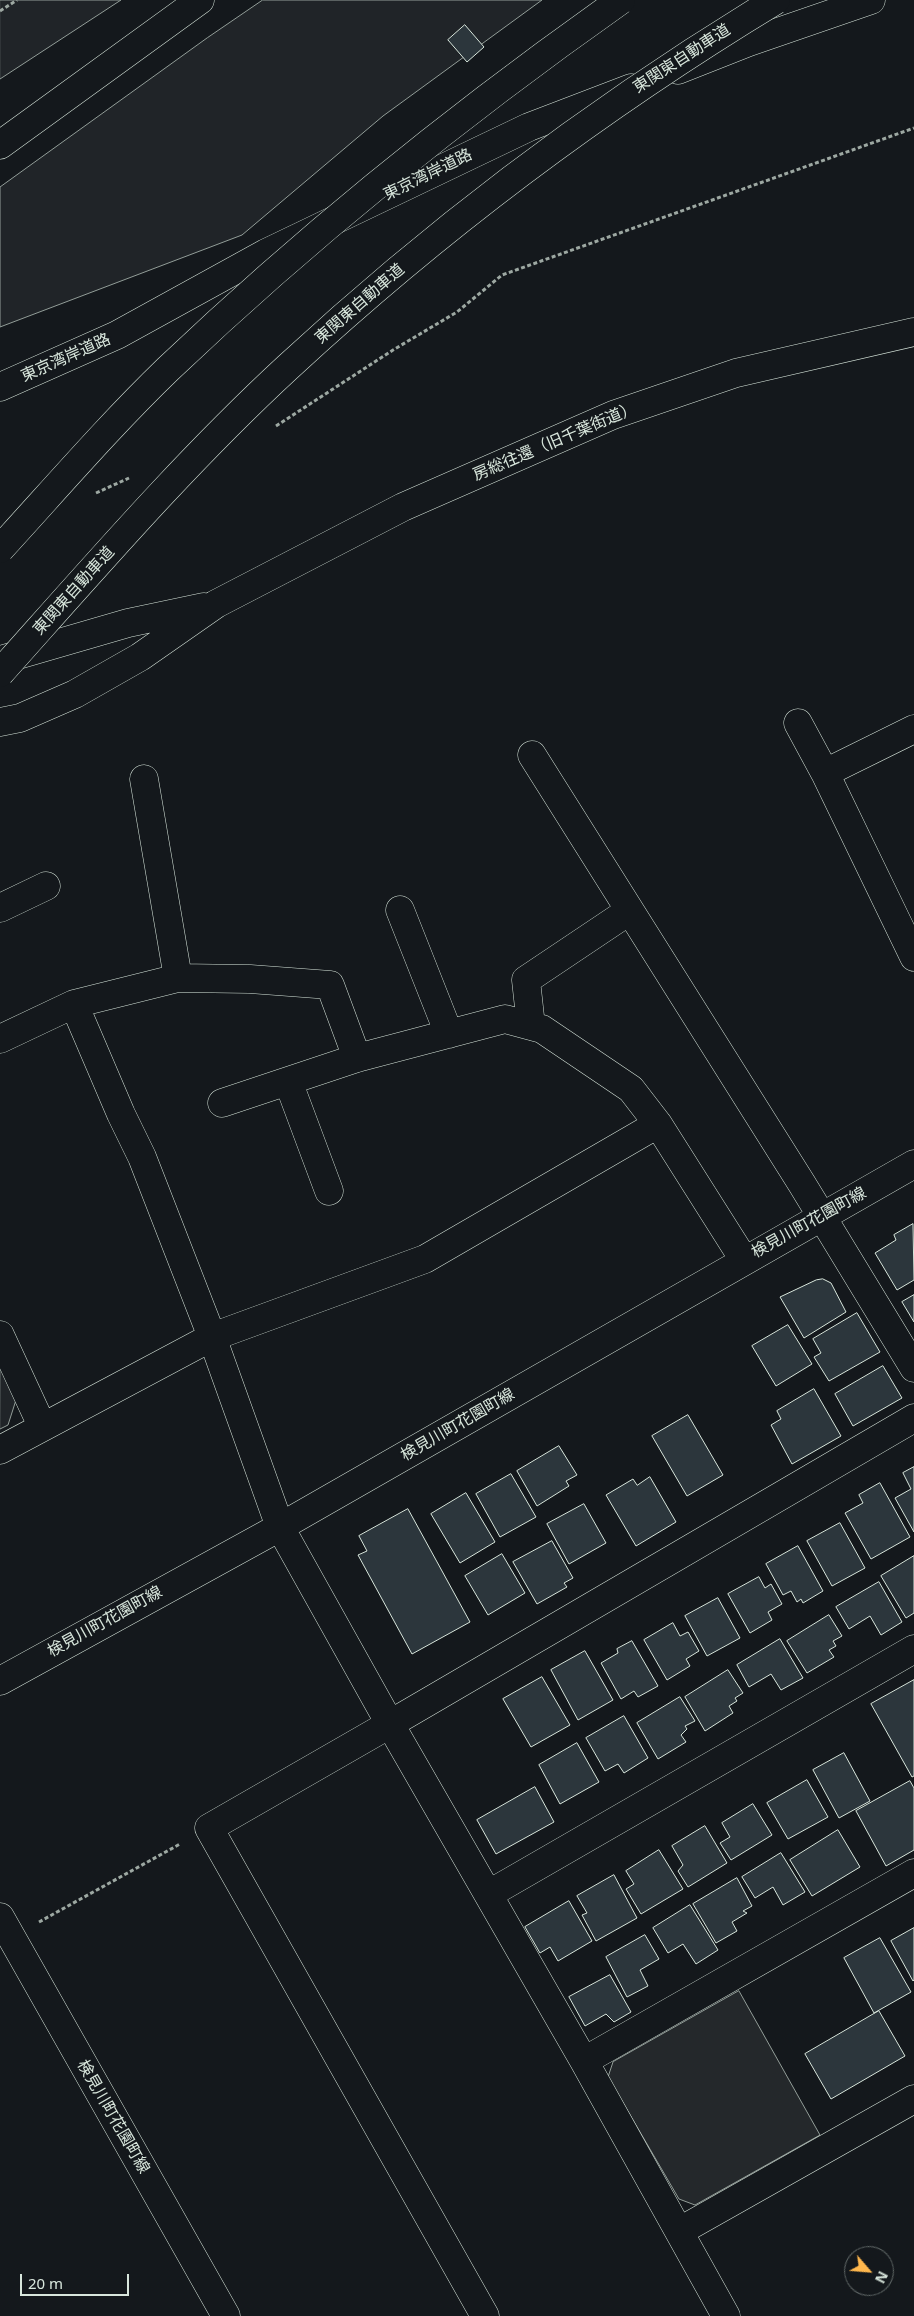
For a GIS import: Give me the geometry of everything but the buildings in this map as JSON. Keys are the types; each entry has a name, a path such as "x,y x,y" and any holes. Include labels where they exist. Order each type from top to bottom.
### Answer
{"main road":[{"path":"0,145 200,0"},
{"path":"0,549 167,370 259,286 347,210 527,67 621,0"},
{"name":"東関東自動車道","path":"0,673 197,457 287,368 378,288 478,204 596,116 703,44 776,0"},
{"name":"東京湾岸道路","path":"0,387 117,335 266,253 529,127 749,42 872,0"},
{"name":"房総往還（旧千葉街道）","path":"0,722 20,718 75,694 140,657 216,604 403,507 613,414 736,373 914,332"},
{"name":"房総往還（旧千葉街道）","path":"0,660 128,623 216,604"},
{"path":"798,723 825,773 914,956"},
{"path":"825,773 914,728"},
{"path":"532,755 914,1368"},
{"path":"144,778 178,978"},
{"path":"0,908 46,886"},
{"path":"400,910 449,1034"},
{"path":"531,1026 526,980 629,911"},
{"path":"0,1039 74,1004 178,978 250,979 330,985 357,1058"},
{"path":"74,1004 121,1114 142,1157 212,1337 280,1526 390,1724 489,1894 680,2231 726,2316"},
{"path":"222,1102 357,1058 505,1019 542,1029 632,1089 658,1124 744,1260"},
{"path":"288,1081 329,1191"},
{"path":"0,1450 212,1337 425,1259 658,1124"},
{"name":"検見川町花園町線","path":"0,1681 280,1526 914,1164"},
{"path":"0,1335 42,1426"},
{"path":"485,2316 209,1828 914,1418"},
{"path":"489,1894 914,1649"},
{"path":"584,2061 914,1873"},
{"name":"検見川町花園町線","path":"6,1927 226,2316"},
{"path":"680,2231 914,2099"}],"path":[{"path":"0,11 17,0"},
{"path":"273,427 282,424 393,350 457,312 502,275 914,128"},
{"path":"88,497 132,477"},
{"path":"6,1927 209,1828"}],"shaded area":[{"path":"0,0 121,0 0,79"},
{"path":"263,0 542,0 383,116 242,235 0,327 0,187"},
{"path":"0,1364 16,1400 8,1425 0,1429"},
{"path":"739,1991 820,2135 695,2205 679,2199 608,2077 613,2062"}]}
